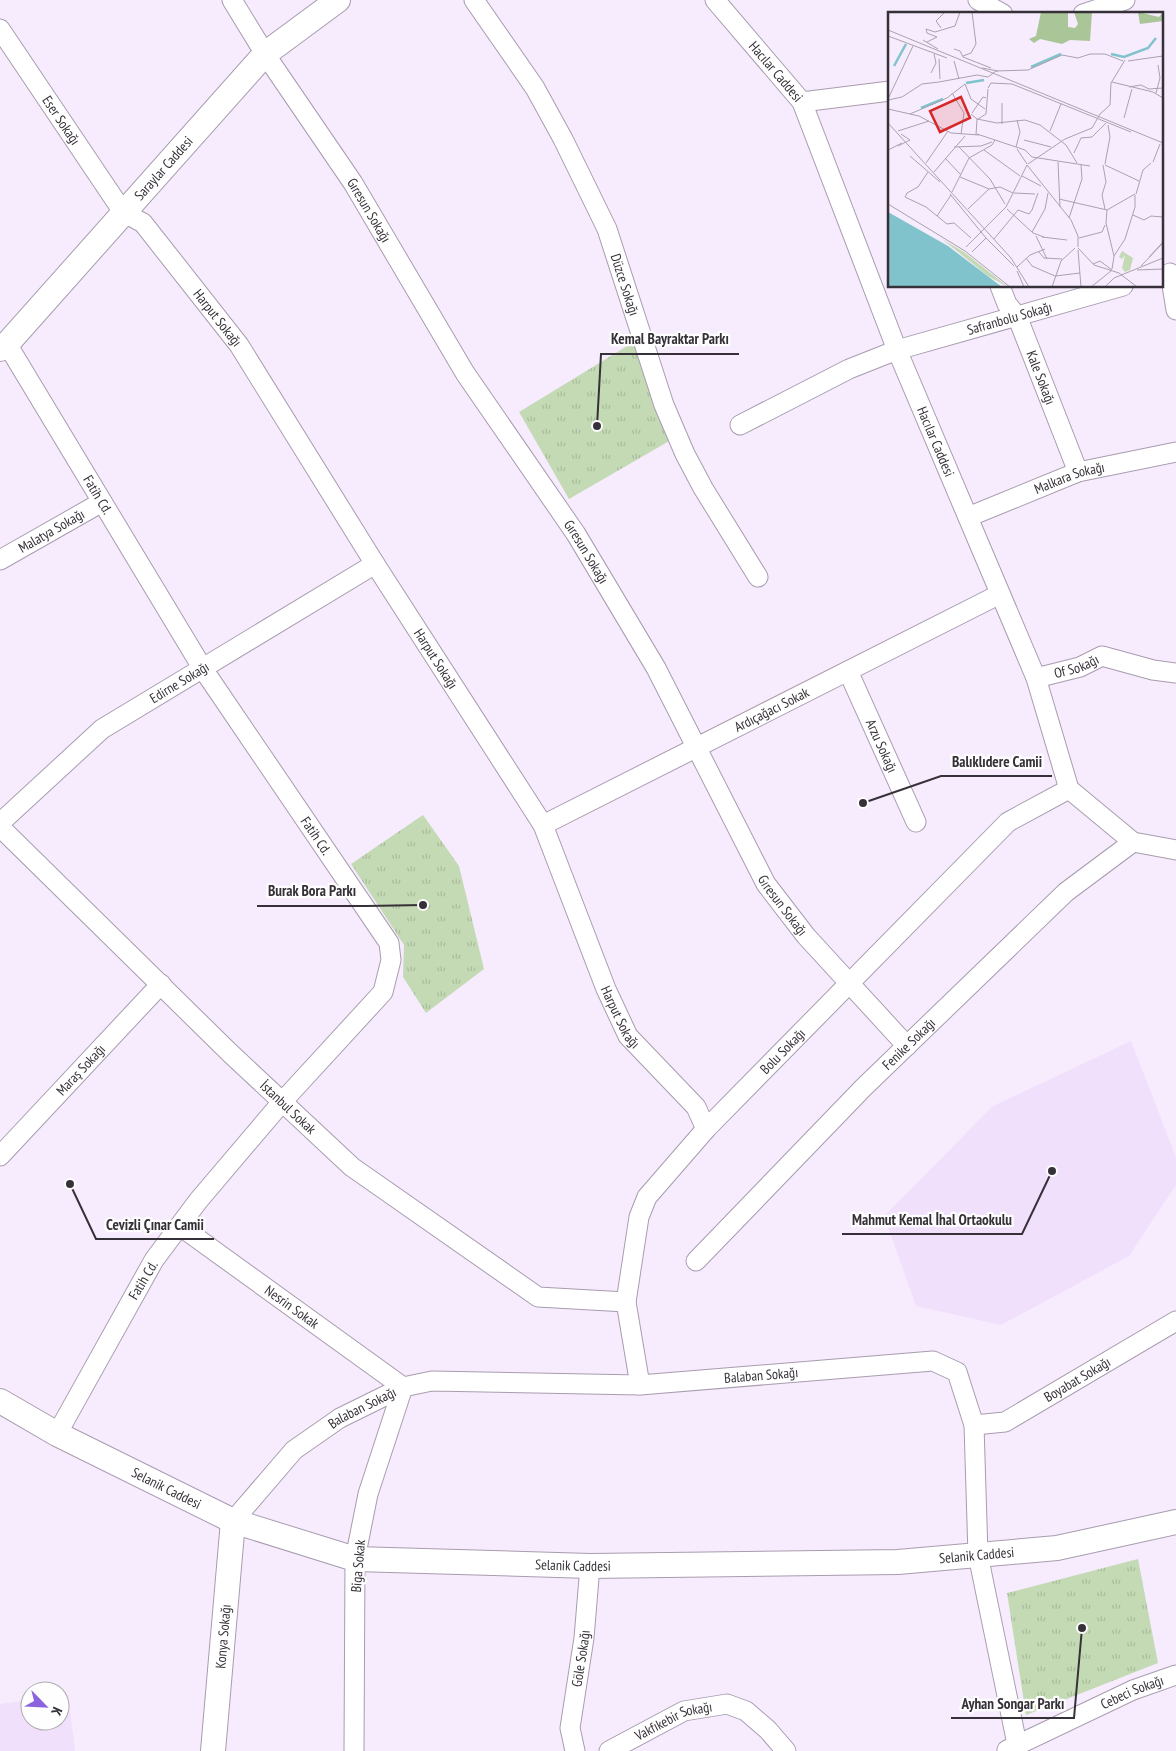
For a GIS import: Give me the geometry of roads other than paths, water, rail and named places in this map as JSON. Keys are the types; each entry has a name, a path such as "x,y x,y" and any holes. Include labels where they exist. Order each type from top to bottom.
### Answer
{"street":[{"name":"Gıresun Sokağı","path":"232,0 265,54 353,183 464,373 576,534 656,668 766,884 806,936 907,1046"},
{"name":"Saraylar Caddesi","path":"3,346 265,54 338,0"},
{"name":"Düzce Sokağı","path":"474,0 535,88 563,139 606,230 664,405 684,454 758,577"},
{"name":"Hacılar Caddesi","path":"715,0 802,102 897,350 1036,678 1069,790"},
{"path":"978,0 999,12"},
{"path":"1090,12 1124,0"},
{"name":"Eser Sokağı","path":"0,29 123,212"},
{"path":"802,102 888,91"},
{"name":"Harput Sokağı","path":"123,212 142,223 239,345 375,564 543,825 606,989 628,1036 696,1107 706,1130"},
{"path":"1169,273 1176,310"},
{"name":"Kale Sokağı","path":"1001,288 1007,304 1017,316 1078,472"},
{"name":"Safranbolu Sokağı","path":"740,425 849,370 897,350 1116,288"},
{"name":"Fatih Cd.","path":"3,346 102,502 202,669 389,943 391,960 383,992 282,1102 154,1260 57,1434"},
{"name":"Malkara Sokağı","path":"968,517 1078,472 1176,452"},
{"name":"Malatya Sokağı","path":"0,560 102,502"},
{"name":"Edirne Sokağı","path":"0,823 102,729 375,564"},
{"name":"Ardıçağacı Sokak","path":"543,825 1000,594"},
{"name":"Of Sokağı","path":"1036,678 1080,667 1102,656 1153,670 1176,673"},
{"name":"Arzu Sokağı","path":"848,671 916,822"},
{"path":"1069,790 1133,842 1176,850"},
{"name":"Bolu Sokağı","path":"640,1385 626,1302 639,1217 647,1196 706,1130 848,983 1008,822 1069,790"},
{"name":"İstanbul Sokak","path":"0,827 230,1054 352,1166 538,1297 626,1302"},
{"name":"Fenike Sokağı","path":"696,1261 863,1088 1066,892 1133,842"},
{"name":"Maraş Sokağı","path":"0,1156 161,984"},
{"name":"Nesrin Sokak","path":"180,1226 403,1387"},
{"name":"Boyabat Sokağı","path":"974,1425 1005,1422 1176,1321"},
{"name":"Balaban Sokağı","path":"233,1521 294,1450 340,1418 403,1387 432,1381 640,1385 933,1360 958,1372 974,1425 978,1555 1012,1748"},
{"name":"Biga Sokak","path":"354,1751 356,1559 368,1494 403,1387"},
{"name":"Selanik Caddesi","path":"0,1401 57,1434 233,1521 356,1559 590,1566 898,1562 1057,1548 1176,1522"},
{"name":"Konya Sokağı","path":"213,1751 233,1521"},
{"name":"Göle Sokağı","path":"575,1751 570,1728 584,1638 590,1566"},
{"name":"Cebeci Sokağı","path":"1012,1748 1133,1690 1176,1675"},
{"name":"Vakfıkebir Sokağı","path":"609,1751 684,1711 727,1704 746,1711 768,1730 786,1751"}],"place":[{"name":"Kemal Bayraktar Parkı","path":"597,426"},
{"name":"Balıklıdere Camii","path":"863,803"},
{"name":"Burak Bora Parkı","path":"423,905"},
{"name":"Mahmut Kemal İhal Ortaokulu","path":"1052,1171"},
{"name":"Cevizli Çınar Camii","path":"70,1184"},
{"name":"Ayhan Songar Parkı","path":"1082,1628"}]}
